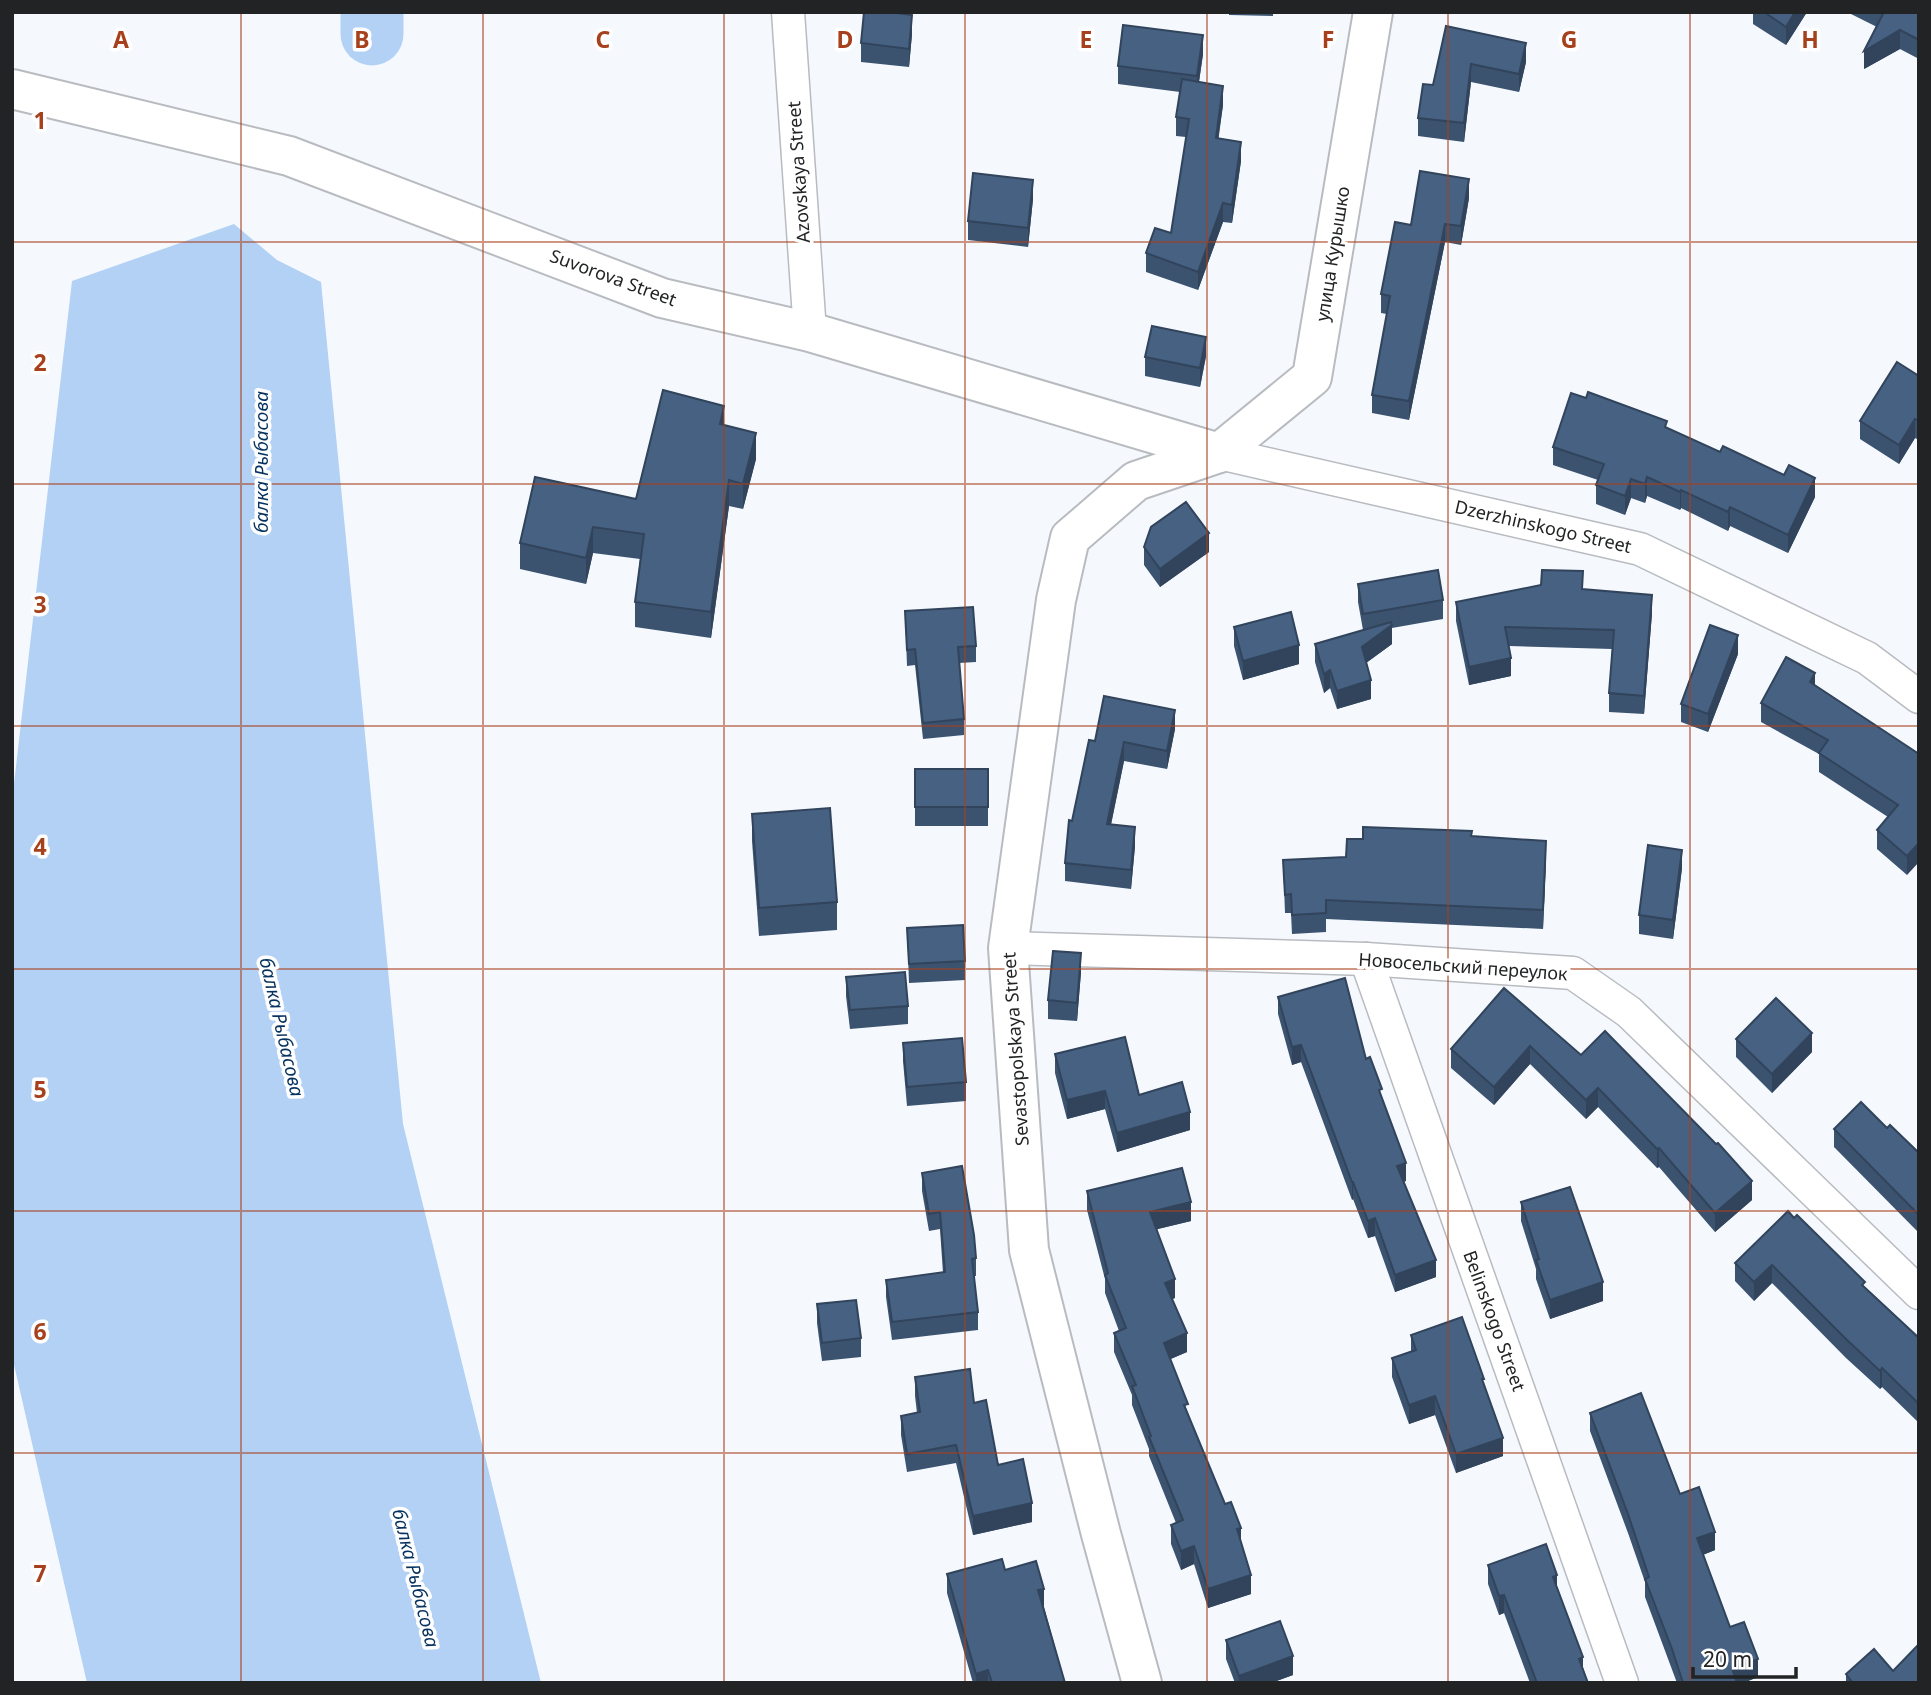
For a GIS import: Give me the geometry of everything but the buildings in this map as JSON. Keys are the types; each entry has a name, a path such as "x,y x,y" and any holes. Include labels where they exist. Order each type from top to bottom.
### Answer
{"main road":[{"name":"улица Курышко","path":"1219,453 1312,377 1373,12"},
{"name":"Suvorova Street","path":"12,89 289,156 662,298 810,332 1219,453"},
{"name":"Sevastopolskaya Street","path":"1142,1683 1029,1250 1008,948 1056,600 1070,538 1136,481 1219,453"}],"street":[{"name":"Azovskaya Street","path":"788,12 810,332"},
{"name":"Dzerzhinskogo Street","path":"1219,453 1640,549 1867,658 1919,697"},
{"name":"Новосельский переулок","path":"1008,948 1366,959 1573,973 1629,1012 1919,1293"},
{"name":"Belinskogo Street","path":"1366,959 1622,1683"}],"water":[{"path":"234,224 277,260 321,282 403,1124 541,1683 87,1683 12,1356 12,801 72,281"}],"waterway":[{"name":"балка Рыбасова","path":"372,12 372,34"}]}
